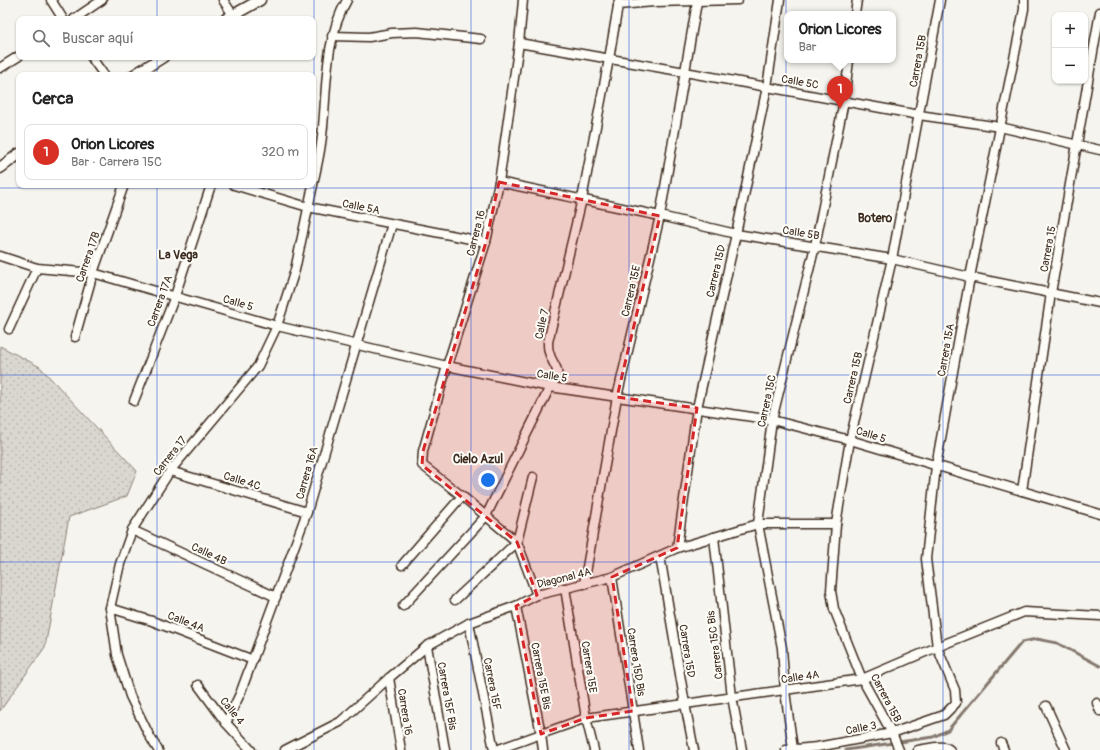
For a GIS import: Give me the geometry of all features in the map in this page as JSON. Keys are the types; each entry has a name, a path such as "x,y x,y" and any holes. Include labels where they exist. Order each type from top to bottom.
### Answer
{"street":[{"path":"51,0 61,16"},
{"path":"78,16 102,0"},
{"path":"223,0 230,16"},
{"path":"232,16 260,0"},
{"name":"Carrera 17","path":"316,169 321,144 332,36 341,10 347,0"},
{"name":"Carrera 16","path":"462,496 422,465 424,451 447,366 486,242 499,182 519,43 523,0"},
{"path":"618,3 738,0"},
{"name":"Carrera 15D","path":"677,548 697,408 736,234 766,87 780,0"},
{"path":"855,11 857,0"},
{"name":"Carrera 15B","path":"898,749 893,736 862,679 834,609 831,590 836,524 850,440 892,259 940,0"},
{"name":"Carrera 15A","path":"956,703 955,690 937,647 926,559 936,466 970,277 1024,10 1024,0"},
{"name":"Carrera 15E","path":"584,584 617,397 660,216 697,2"},
{"name":"Calle 7","path":"403,606 486,516 550,387 556,379 558,371 549,352 548,342 582,199 609,59 618,3"},
{"name":"Carrera 15","path":"1022,491 1051,293 1078,146 1100,12"},
{"path":"332,36 363,37 392,32 417,32 482,39"},
{"name":"Calle 5C","path":"519,43 919,115 1000,127 1100,150"},
{"path":"0,68 16,58"},
{"path":"92,60 102,72"},
{"path":"139,72 159,60"},
{"name":"Carrera 15C","path":"790,750 782,648 758,524 772,420 815,246 844,101 849,63"},
{"path":"0,168 16,156"},
{"name":"Calle 5B","path":"499,182 660,216 736,234 892,259 970,277 1100,303"},
{"name":"Carrera 17B","path":"75,337 93,273 123,188"},
{"name":"Carrera 17A","path":"134,401 175,296 210,188"},
{"name":"Calle 5A","path":"244,188 308,207 486,242"},
{"name":"Carrera 17","path":"158,750 130,696 117,655 110,608 120,564 132,530 170,471 258,366 277,326 295,270 312,188"},
{"name":"Carrera 16A","path":"226,723 240,694 307,512 392,224"},
{"name":"Calle 5","path":"0,256 37,268 93,273 277,326 447,366 550,387 772,420 850,440 1100,514"},
{"path":"9,329 37,268"},
{"name":"Calle 4C","path":"170,471 307,512"},
{"path":"455,600 516,542 533,478"},
{"path":"402,564 462,496 516,542 536,595"},
{"name":"Diagonal 4A","path":"285,750 340,722 427,646 469,623 516,606 536,595 612,577 677,548 758,524 836,524"},
{"name":"Calle 4B","path":"132,530 276,597"},
{"name":"Carrera 15C Bis","path":"714,538 732,697 742,750"},
{"name":"Carrera 15D","path":"660,556 694,750"},
{"name":"Carrera 15D Bis","path":"612,577 639,750"},
{"name":"Carrera 15E","path":"565,588 586,718 594,750"},
{"name":"Carrera 15E Bis","path":"516,606 543,750"},
{"name":"Calle 4A","path":"110,608 152,621 253,660"},
{"name":"Calle 4A","path":"495,750 586,718 862,679 1024,612 1100,616"},
{"name":"Carrera 15F","path":"469,623 495,750"},
{"name":"Carrera 15F Bis","path":"427,646 445,750"},
{"name":"Carrera 16","path":"389,678 401,750"},
{"name":"Calle 4","path":"198,685 226,723 250,750"},
{"name":"Calle 3","path":"790,750 818,748 893,736 944,715 956,703"},
{"path":"1097,703 1100,711"},
{"path":"1046,706 1066,750"},
{"path":"918,750 943,746 948,747 950,750"}],"highlighted area":[{"path":"499,182 660,216 617,397 697,408 677,548 612,577 633,711 586,718 541,734 516,606 537,595 517,542 422,465 423,451 486,242"}],"shaded area":[{"path":"0,346 40,367 137,471 127,496 69,517 45,647 0,711"}],"waterway":[{"path":"846,750 933,737 948,730 1022,642 1037,639 1057,643 1100,666"}],"place":[{"name":"Orion Licores","path":"840,109"}],"district":[{"name":"Botero","path":"875,218"},
{"name":"La Vega","path":"178,255"},
{"name":"Cielo Azul","path":"478,459"}]}
